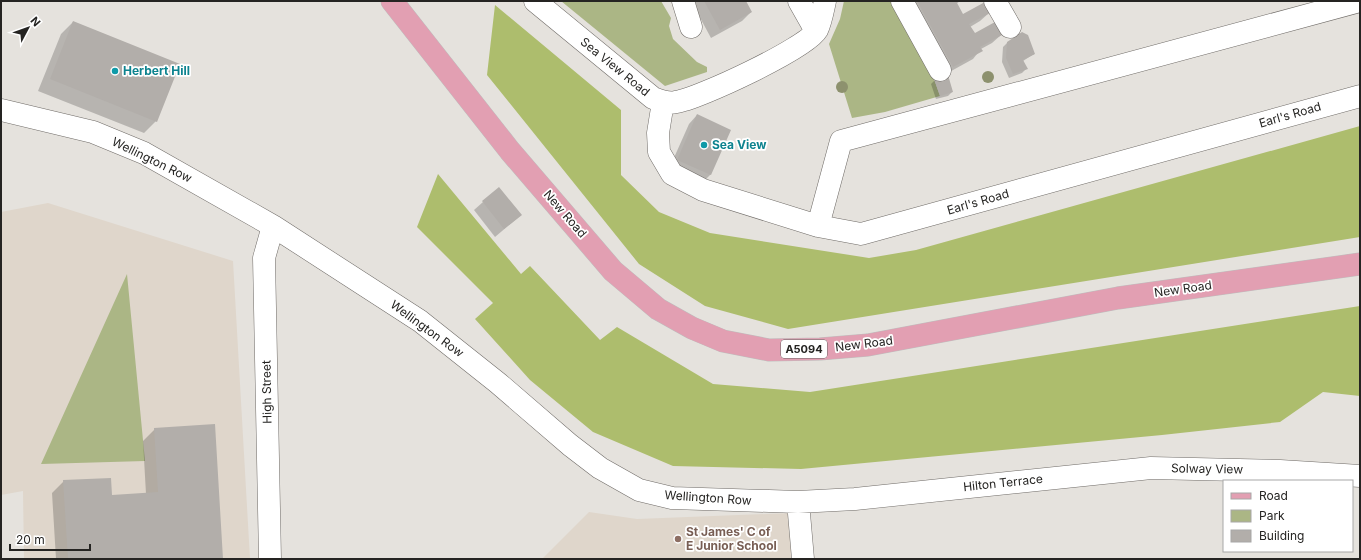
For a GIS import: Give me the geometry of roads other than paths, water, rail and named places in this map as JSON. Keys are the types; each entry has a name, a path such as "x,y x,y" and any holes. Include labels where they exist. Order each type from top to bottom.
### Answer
{"main road":[{"name":"New Road","path":"392,1 510,151 614,271 658,309 692,328 723,342 769,350 820,349 868,345 1118,298 1360,264"}],"street":[{"name":"Sea View Road","path":"535,1 643,91 663,102 677,102 733,81 792,50 816,31"},
{"path":"683,1 691,27"},
{"path":"799,1 816,31"},
{"path":"816,31 825,1"},
{"path":"902,1 940,70"},
{"path":"995,1 1010,27"},
{"path":"818,226 841,141 1360,1"},
{"name":"Earl's Road","path":"663,102 658,133 659,152 672,174 703,190 818,226 860,234 1360,96"},
{"name":"Wellington Row","path":"1,110 93,132 144,153 273,226 420,321 498,383 570,445 600,468 639,490 672,498 798,502 855,499"},
{"name":"High Street","path":"270,559 264,258 273,226"},
{"name":"Solway View","path":"1151,468 1280,471 1360,476"},
{"name":"Hilton Terrace","path":"855,499 1151,468"},
{"path":"798,502 803,559"}],"place":[{"name":"Herbert Hill","path":"115,71"},
{"name":"Sea View","path":"704,145"},
{"name":"St James' C of E Junior School","path":"678,539"}]}
